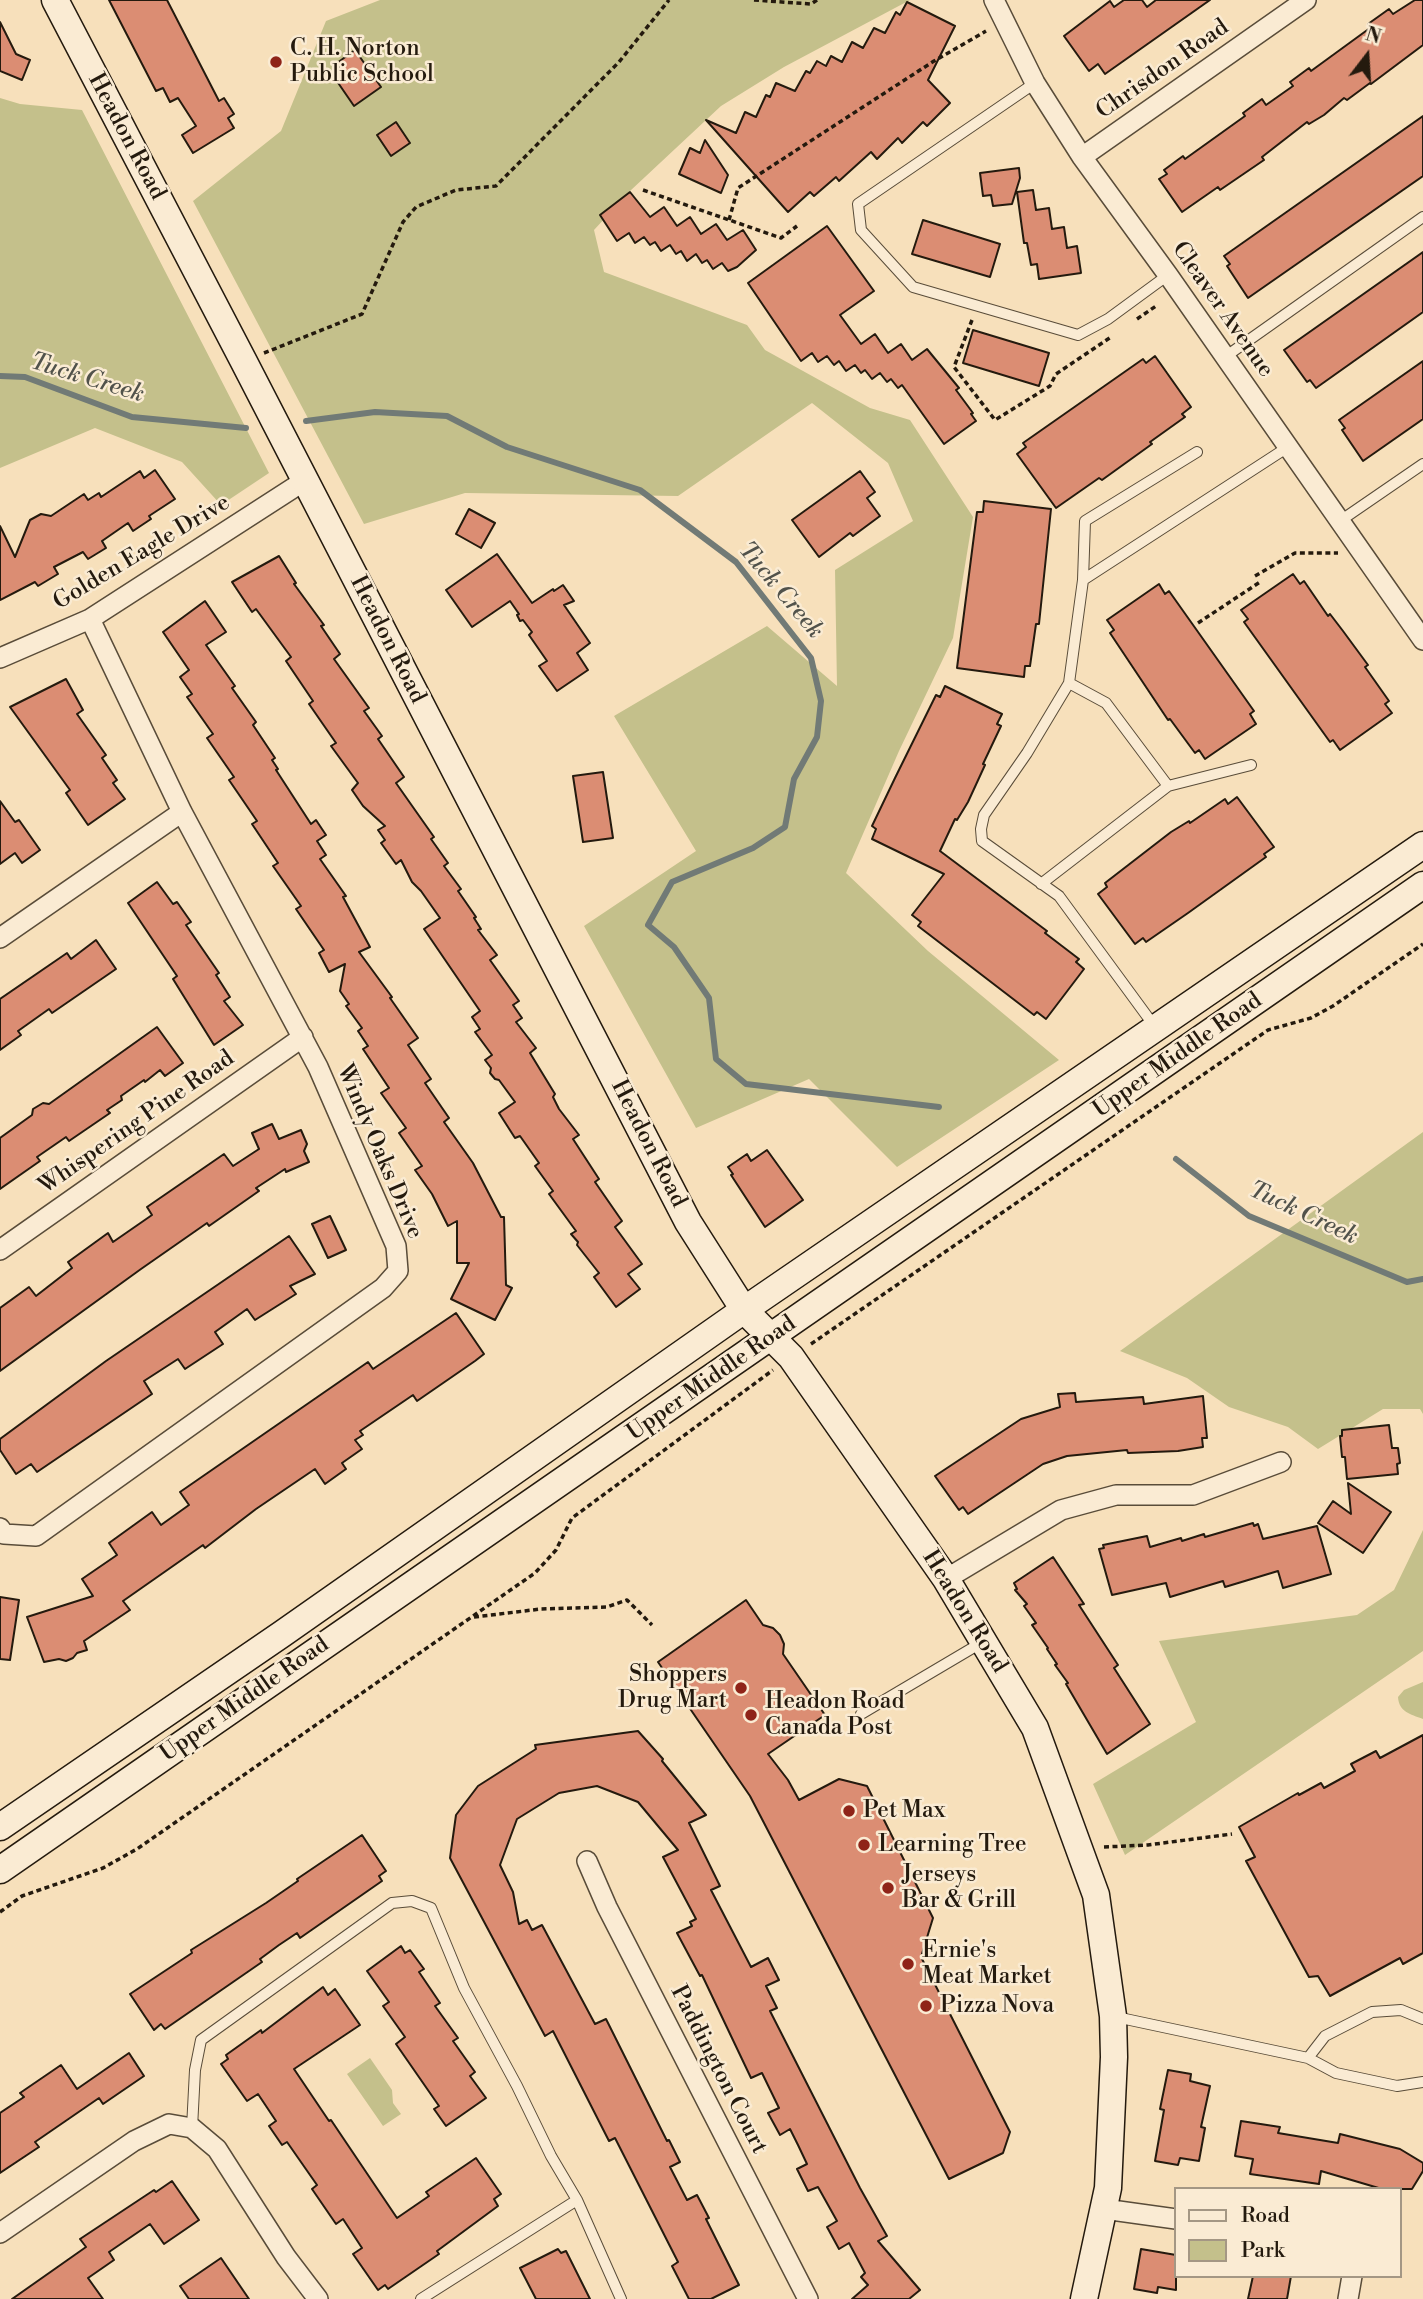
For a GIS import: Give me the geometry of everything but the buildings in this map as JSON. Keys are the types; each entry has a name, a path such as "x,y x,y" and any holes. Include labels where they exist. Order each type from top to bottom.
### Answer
{"main road":[{"name":"Headon Road","path":"54,0 688,1222 744,1310 791,1357 946,1579 1035,1728 1096,1895 1112,2017 1114,2070 1108,2188 1084,2299"},
{"name":"Upper Middle Road","path":"0,1826 282,1634 744,1310 1423,845"},
{"name":"Upper Middle Road","path":"0,1870 1423,885"}],"street":[{"name":"Cleaver Avenue","path":"995,0 1035,83 1082,157 1168,275 1423,640"},
{"name":"Chrisdon Road","path":"1082,157 1306,0"},
{"name":"Golden Eagle Drive","path":"0,658 90,619 304,481"},
{"name":"Windy Oaks Drive","path":"0,1528 4,1534 36,1536 383,1287 398,1271 396,1246 303,1037 182,812 90,619"},
{"path":"0,938 182,812"},
{"name":"Whispering Pine Road","path":"0,1250 303,1037"},
{"path":"946,1579 1061,1510 1116,1494 1193,1495 1281,1462"},
{"name":"Paddington Court","path":"587,1861 607,1907 808,2299"},
{"path":"0,2233 134,2141 169,2124 191,2128 217,2149 286,2257 318,2299"},
{"path":"1104,2209 1174,2219"},
{"path":"1348,2299 1352,2278"}],"lane":[{"path":"1035,83 858,204 861,230 913,286 1079,335 1108,319 1168,275"},
{"path":"1225,357 1423,217"},
{"path":"1083,580 1289,447"},
{"path":"1156,1028 1059,895 982,841 981,829 984,815 1027,753 1069,683 1083,580 1085,521 1196,452"},
{"path":"1340,521 1423,464"},
{"path":"1069,683 1106,703 1168,786"},
{"path":"1041,884 1168,786 1251,765"},
{"path":"862,1714 983,1642"},
{"path":"191,2128 195,2070 201,2040 392,1903 412,1901 431,1908 464,1988 551,2156 577,2200 621,2299"},
{"path":"1308,2058 1325,2036 1372,2012 1401,2010 1423,2019"},
{"path":"1112,2017 1308,2058 1336,2073 1397,2086 1423,2082"},
{"path":"421,2299 577,2200"}],"path":[{"path":"243,360 322,332 362,314 403,222 416,207 456,190 496,186 619,62 669,0"},
{"path":"754,0 811,4 817,0"},
{"path":"729,220 738,188 934,61 1004,20"},
{"path":"643,190 781,238 797,226"},
{"path":"978,305 954,368 995,420 1050,386 1056,374 1112,336"},
{"path":"1134,321 1156,306"},
{"path":"1255,576 1295,553 1363,554"},
{"path":"1198,623 1260,582"},
{"path":"0,1912 22,1896 103,1868 137,1849 535,1573 556,1550 572,1518 791,1357 1268,1030 1311,1018 1333,1006 1423,944"},
{"path":"471,1617 541,1609 607,1607 627,1600 652,1625"},
{"path":"1077,1847 1148,1845 1232,1834"}],"green space":[{"path":"380,0 910,0 784,67 721,106 630,191 594,230 604,272 747,325 765,350 870,408 910,420 973,517 953,638 899,751 846,873 928,951 1059,1060 897,1167 809,1079 696,1128 584,926 696,851 614,716 767,626 837,686 835,570 913,521 888,463 812,403 678,496 465,493 364,524 193,201 281,131 326,21"},
{"path":"0,98 20,104 82,110 269,473 221,505 182,462 95,428 0,468"},
{"path":"1423,1132 1423,1414 1420,1409 1383,1409 1318,1449 1288,1427 1229,1407 1187,1378 1120,1351"},
{"path":"1423,1530 1423,1651 1125,1855 1093,1784 1196,1722 1159,1641 1357,1615 1394,1590"},
{"path":"1423,1682 1423,1719 1403,1709 1398,1697 1404,1690"},
{"path":"370,2058 392,2090 393,2103 401,2114 383,2126 347,2074"}],"waterway":[{"name":"Tuck Creek","path":"0,376 25,377 132,417 246,428"},
{"name":"Tuck Creek","path":"306,421 375,412 447,416 507,447 640,490 736,562 811,658 821,701 817,737 794,779 785,827 753,848 672,882 648,925 674,947 709,998 716,1059 746,1084 939,1107"},
{"name":"Tuck Creek","path":"1176,1159 1249,1216 1407,1282 1423,1279"}],"place":[{"name":"C. H. Norton Public School","path":"276,62"},
{"name":"Shoppers Drug Mart","path":"741,1688"},
{"name":"Headon Road Canada Post","path":"751,1715"},
{"name":"Pet Max","path":"849,1811"},
{"name":"Learning Tree","path":"864,1845"},
{"name":"Jerseys Bar & Grill","path":"888,1888"},
{"name":"Ernie's Meat Market","path":"908,1964"},
{"name":"Pizza Nova","path":"926,2006"}]}
